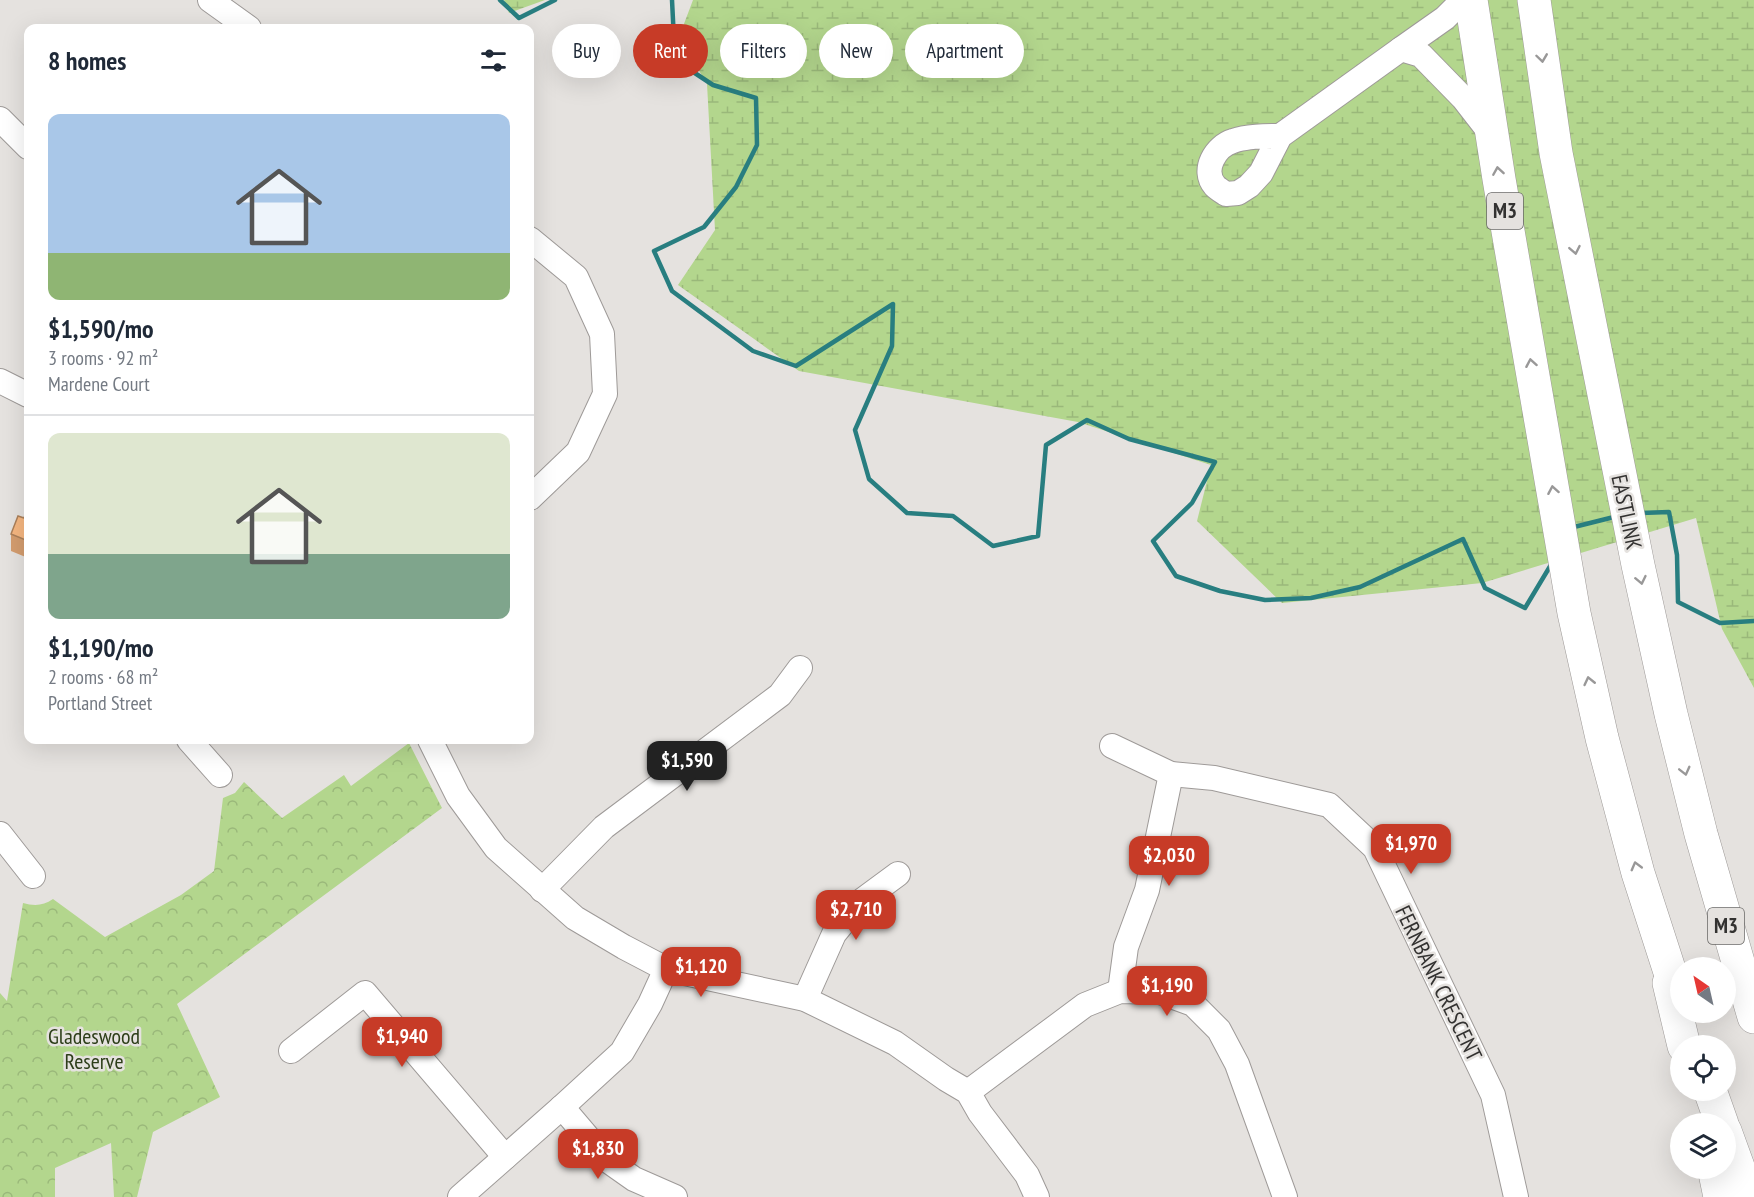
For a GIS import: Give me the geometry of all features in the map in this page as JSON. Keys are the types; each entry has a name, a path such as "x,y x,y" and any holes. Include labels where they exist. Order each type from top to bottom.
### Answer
{"highway":[{"name":"M3","path":"1471,0 1492,136 1574,613 1602,738 1638,873 1670,972"},
{"name":"EASTLINK","path":"1534,0 1556,153 1604,400 1671,714 1701,834 1754,1017"},
{"path":"1701,834 1754,962"},
{"path":"1654,922 1681,1035"},
{"path":"1736,1161 1749,1197"},
{"path":"1716,1179 1720,1197"}],"street":[{"path":"210,0 243,24"},
{"path":"1280,136 1445,18 1463,0"},
{"path":"1401,49 1420,55 1463,98 1492,136"},
{"path":"0,119 24,143"},
{"path":"534,242 576,277 602,334 605,394 578,452 534,494"},
{"path":"0,381 24,393"},
{"path":"542,890 604,827 780,695 801,668"},
{"path":"193,744 220,775"},
{"path":"432,744 468,810 496,848 575,918 666,969 805,999 895,1043 968,1092 980,1113 1028,1175 1037,1197"},
{"name":"FERNBANK CRESCENT","path":"1112,746 1171,774 1214,778 1329,805 1375,848 1493,1095 1516,1197"},
{"path":"1120,991 1126,948 1147,890 1171,774"},
{"path":"0,834 33,876"},
{"path":"805,999 834,934 860,902 898,874"},
{"path":"460,1197 622,1052 650,1004 666,969"},
{"path":"968,1092 1086,1005 1120,991 1160,992 1193,1004 1219,1030 1237,1064 1285,1197"},
{"path":"291,1051 365,993 505,1157"},
{"path":"562,1107 607,1160 634,1179 675,1197"}],"green space":[{"path":"504,0 545,0 509,13"},
{"path":"693,0 1754,0 1754,688 1722,629 1696,518 1482,583 1282,603 1197,521 1211,465 1078,422 799,371 678,285 715,230 707,84 703,78 708,78 708,24 684,24"},
{"name":"Gladeswood Reserve","path":"410,744 442,808 177,1004 220,1097 153,1132 137,1197 114,1197 111,1143 55,1168 55,1197 0,1197 0,993 7,1001 23,903 38,905 53,899 105,937 181,895 214,871 223,798 235,793 244,782 282,818 344,775 351,786"}],"building":[{"path":"18,516 24,518 24,539 11,534"}],"waterway":[{"path":"500,0 519,18 555,0"},
{"path":"672,0 675,60 713,85 756,98 757,145 736,187 704,227 654,251 672,291 753,351 796,366 893,304 892,346 855,430 869,479 907,513 953,516 993,546 1038,536 1046,445 1087,420 1129,439 1215,462 1192,503 1153,541 1176,576 1220,591 1265,600 1311,598 1360,587 1463,539 1485,588 1525,608 1552,563"},
{"path":"1641,513 1669,512 1677,555 1678,602 1720,623 1754,621"},
{"path":"1572,530 1574,527 1618,516"}]}
